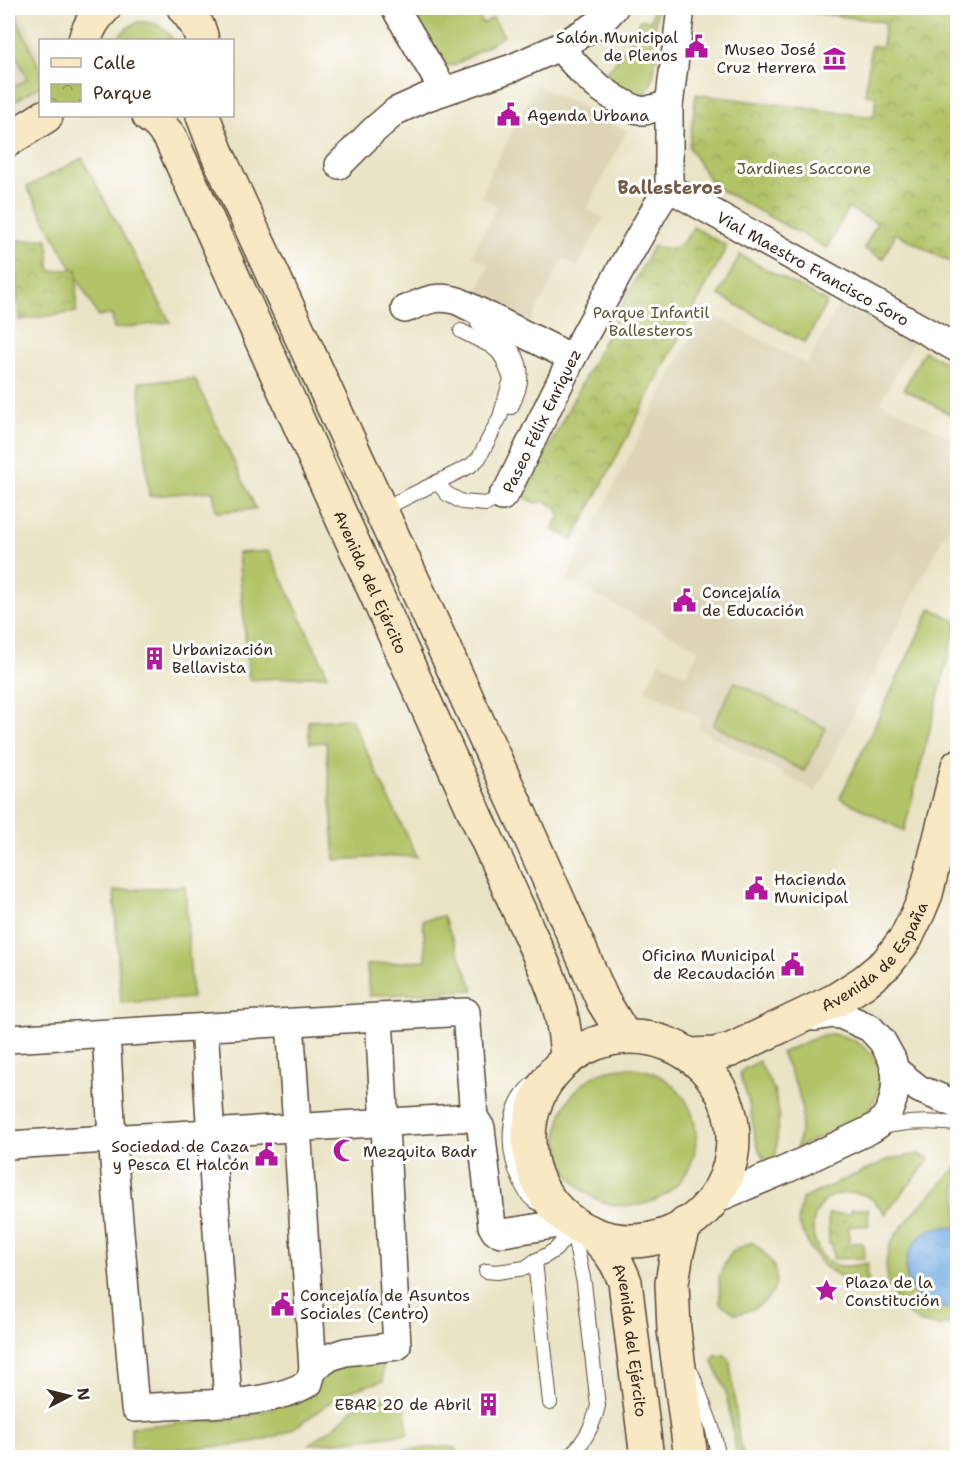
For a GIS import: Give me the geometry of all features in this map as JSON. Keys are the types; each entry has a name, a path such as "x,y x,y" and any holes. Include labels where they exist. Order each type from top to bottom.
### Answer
{"main road":[{"path":"8,140 44,117"},
{"name":"Avenida del Ejército","path":"150,117 170,137 554,988 562,1012 566,1036 559,1068"},
{"path":"203,117 217,153 520,814 603,1001 625,1037"},
{"name":"Avenida de España","path":"691,1055 715,1054 731,1050 804,1016 836,1000 864,982 887,963 906,938 926,894 957,766"},
{"path":"625,1037 664,1041 691,1055 710,1073 723,1091 731,1109 734,1128 733,1151 727,1173 718,1192 696,1214 660,1237 631,1241 610,1239 572,1220 541,1187 532,1165 529,1142 531,1118 539,1096 559,1068 578,1051 591,1045 625,1037"},
{"path":"691,1458 676,1349 672,1283 677,1252 696,1214"},
{"name":"Avenida del Ejército","path":"572,1220 610,1252 625,1282 647,1458"}],"street":[{"path":"396,8 444,91"},
{"path":"339,165 396,111 427,97 512,68 559,47 602,22 614,8"},
{"path":"669,188 669,106 681,8"},
{"path":"559,47 596,85 616,99 644,111 659,106 669,106"},
{"name":"Vial Maestro Francisco Soro","path":"669,188 957,349"},
{"name":"Paseo Félix Enriquez","path":"502,497 572,358 624,262 669,188"},
{"path":"405,309 430,299 445,297 470,306 572,358"},
{"path":"8,1039 466,1012 474,1117 480,1128 492,1226 495,1231 501,1233 572,1220"},
{"path":"696,1214 718,1198 870,1130 881,1123 889,1112 896,1088 895,1070 882,1041 870,1028 841,1015 804,1016"},
{"path":"313,1369 345,1352 398,1346 379,1017"},
{"path":"107,1049 112,1138 135,1408 248,1402 296,1390 309,1383 313,1369 291,1036"},
{"path":"205,1042 228,1403"},
{"path":"895,1070 919,1089 957,1105"},
{"path":"8,1145 474,1117"}],"lane":[{"path":"381,510 470,466 479,458 500,417 510,408 521,379 518,358 502,340 465,325"},
{"name":"Paseo Félix Enriquez","path":"437,482 447,494 462,502 486,504 502,497"},
{"path":"870,1130 888,1125 932,1121 957,1124"},
{"path":"550,1403 535,1261 556,1249 567,1236 572,1220"},
{"path":"567,1458 588,1434 595,1420 598,1406 584,1283 572,1220"},
{"path":"676,1349 687,1363 700,1392 712,1427 719,1458"}],"shaded area":[{"path":"8,8 20,8 39,51 39,102 8,122"},
{"path":"536,85 627,131 587,209 604,218 578,267 563,259 529,325 474,297 490,265 472,255 497,206 481,197 490,174"},
{"path":"839,303 913,341 881,402 957,441 957,510 816,792 698,729 701,718 645,690 660,661 686,675 699,649 566,580 704,310 807,364"}],"green space":[{"path":"8,8 12,8 39,67 39,87 8,105 8,91 27,79 8,36"},
{"path":"398,8 473,8 483,24 493,18 504,36 455,65 441,66"},
{"path":"653,8 657,8 652,53 657,52 652,81 645,92 633,101 603,76 624,50 640,20 651,20"},
{"name":"Jardines Saccone","path":"778,8 957,8 957,266 896,233 883,259 864,249 877,223 848,208 827,248 713,186 689,147 696,94 874,117 876,96 865,95 871,46 882,47 885,22"},
{"path":"138,22 149,22 158,25 172,39 118,39"},
{"path":"82,158 170,322 114,329 112,315 98,316 27,187"},
{"name":"Parque Infantil Ballesteros","path":"693,227 727,246 573,540 552,529 559,518 559,511 544,501 536,503 523,497 653,246 667,249 678,246 686,239"},
{"path":"48,239 50,271 77,269 76,312 19,320 13,241"},
{"path":"740,255 827,302 805,343 719,295"},
{"path":"924,351 957,369 955,382 957,383 957,418 904,389"},
{"path":"195,379 256,509 216,512 213,491 149,496 139,382"},
{"path":"269,551 328,675 249,680 238,553"},
{"path":"931,608 957,622 904,831 840,798"},
{"path":"735,682 826,728 804,771 713,725"},
{"path":"351,719 417,857 335,860 326,742 310,743 308,721"},
{"path":"185,886 192,998 121,1003 114,891"},
{"path":"443,916 474,990 369,996 367,965 426,960 423,920"},
{"path":"832,1034 854,1041 871,1054 879,1073 876,1096 863,1116 849,1126 797,1148 802,1115 800,1099 781,1053 822,1035"},
{"path":"759,1061 774,1090 779,1112 776,1155 774,1159 768,1160 764,1159 757,1145 740,1073"},
{"path":"627,1068 653,1074 676,1088 690,1111 696,1137 690,1163 676,1186 653,1200 627,1206 601,1200 578,1186 564,1163 558,1137 564,1111 578,1088 601,1074"},
{"path":"919,1154 930,1159 885,1214 869,1197 851,1193 830,1198 817,1211 813,1230 822,1256 830,1263 840,1266 868,1263 866,1272 872,1291 823,1266 810,1248 798,1222 802,1199 890,1159"},
{"path":"957,1167 957,1228 940,1228 926,1233 915,1243 908,1255 906,1269 908,1283 917,1295 931,1304 957,1308 957,1324 938,1326 919,1322 900,1307 889,1287 886,1265 889,1247 897,1233"},
{"path":"851,1209 868,1209 869,1226 849,1226 849,1243 863,1243 864,1258 833,1259 832,1244 829,1244 828,1214 851,1214"},
{"path":"752,1242 773,1266 776,1284 764,1302 750,1310 736,1314 720,1303 719,1277 732,1252"},
{"path":"725,1355 730,1361 740,1447 746,1457 737,1457 726,1392 713,1362 715,1356"},
{"path":"382,1357 383,1381 343,1394 286,1432 269,1438 230,1445 131,1448 131,1427 244,1418 270,1409 332,1371 353,1361"},
{"path":"404,1396 408,1434 308,1445 335,1426 362,1401 370,1398"},
{"path":"455,1448 462,1457 309,1457"}],"water":[{"path":"942,1227 957,1228 957,1308 929,1305 921,1300 909,1284 907,1274 906,1264 913,1245 928,1231"}],"place":[{"name":"Salón Municipal de Plenos","path":"696,46"},
{"name":"Museo José Cruz Herrera","path":"834,58"},
{"name":"Agenda Urbana","path":"509,115"},
{"name":"Concejalía de Educación","path":"684,601"},
{"name":"Urbanización Bellavista","path":"154,658"},
{"name":"Hacienda Municipal","path":"756,888"},
{"name":"Oficina Municipal de Recaudación","path":"793,964"},
{"name":"Mezquita Badr","path":"345,1151"},
{"name":"Sociedad de Caza y Pesca El Halcón","path":"267,1155"},
{"name":"Plaza de la Constitución","path":"827,1291"},
{"name":"Concejalía de Asuntos Sociales (Centro)","path":"282,1304"},
{"name":"EBAR 20 de Abril","path":"489,1404"}],"district":[{"name":"Ballesteros","path":"670,188"}]}
